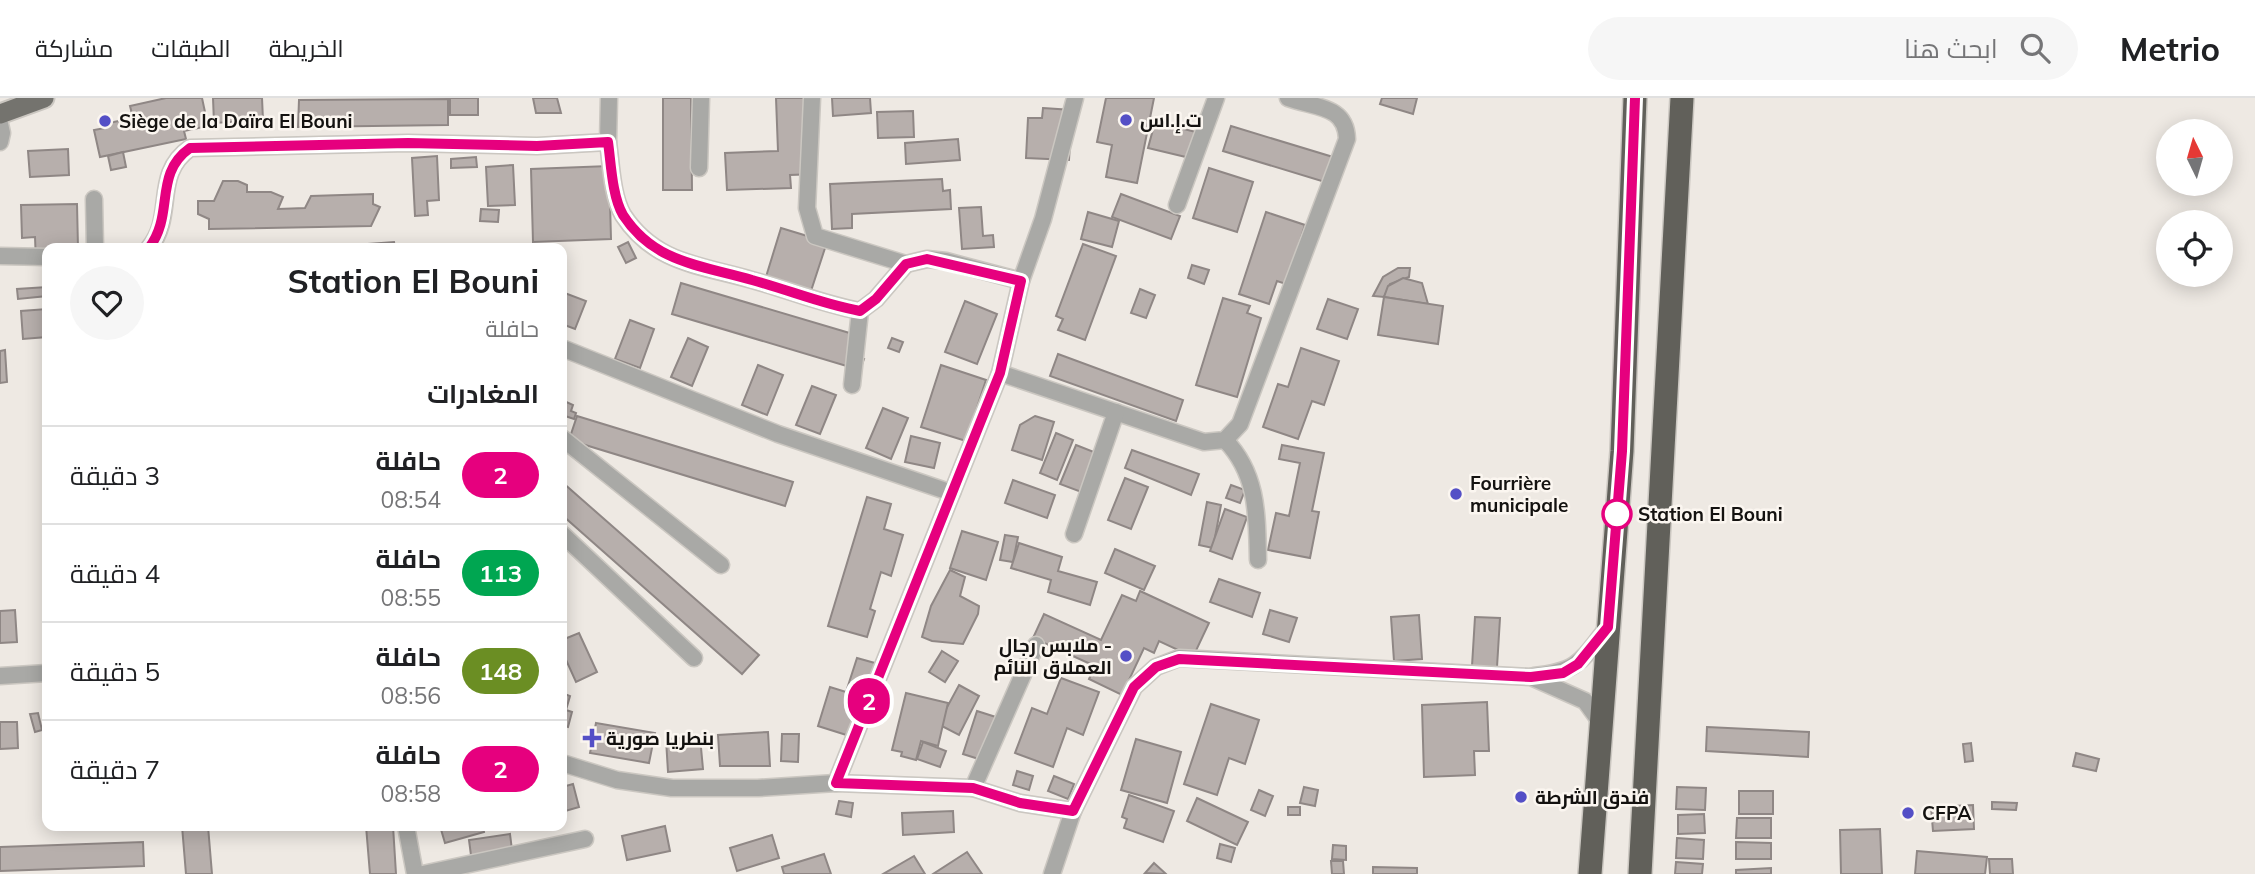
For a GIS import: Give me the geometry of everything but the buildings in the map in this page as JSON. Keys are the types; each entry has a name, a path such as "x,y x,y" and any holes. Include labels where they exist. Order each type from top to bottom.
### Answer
{"highway":[{"path":"1590,874 1622,451 1635,98"},
{"path":"1640,874 1682,98"}],"main road":[{"path":"0,114 44,98"}],"street":[{"path":"609,98 608,142 621,212 639,235 654,247 692,267 753,280 810,300 860,311"},
{"path":"699,168 701,98"},
{"path":"812,98 807,208 815,236 906,264 927,259 946,261 1021,281"},
{"path":"836,783 1000,373 1021,281 1043,219 1075,98"},
{"path":"1177,205 1216,98"},
{"path":"1000,373 1204,442 1225,440 1240,424 1347,139 1347,124 1340,115 1297,100"},
{"path":"0,124 0,142"},
{"path":"152,243 163,226 168,173 175,159 190,148 408,143 537,146 608,142"},
{"path":"94,199 95,243"},
{"path":"0,256 42,257"},
{"path":"852,385 860,311 876,299 906,264"},
{"path":"567,350 778,434 952,493"},
{"path":"1074,534 1116,412"},
{"path":"1225,440 1240,455 1250,474 1256,512 1258,560"},
{"path":"567,442 721,565"},
{"path":"567,539 694,658"},
{"path":"1052,874 1073,811 1134,687 1156,667 1179,659 1531,677 1563,673 1578,664 1608,627"},
{"path":"973,788 1037,645"},
{"path":"0,676 42,673"},
{"path":"1531,677 1585,701 1601,723"},
{"path":"567,765 617,780 672,788 836,783 973,788 1020,803 1073,811"},
{"path":"407,831 415,874"},
{"path":"423,874 585,839"}],"bus line":[{"name":"2","path":"153,243 163,226 168,173 175,159 190,148 408,143 537,146 608,142 621,212 639,235 654,247 692,267 753,280 810,300 860,311 876,299 906,264 927,259 946,261 1021,281 1000,373 836,783 973,788 1020,803 1073,811 1085,792 1134,687 1156,667 1179,659 1531,677 1563,673 1578,664 1608,627 1622,451 1635,98"}],"place":[{"name":"ت.إ.اس","path":"1126,120"},
{"name":"Siège de la Daïra El Bouni","path":"105,121"},
{"name":"Fourrière municipale","path":"1456,494"},
{"name":"Station El Bouni","path":"1617,514"},
{"name":"ملابس رجال - العملاق النائم","path":"1126,656"},
{"name":"بنطريا صورية","path":"592,738"},
{"name":"فندق الشرطة","path":"1521,797"},
{"name":"CFPA","path":"1908,813"}]}
